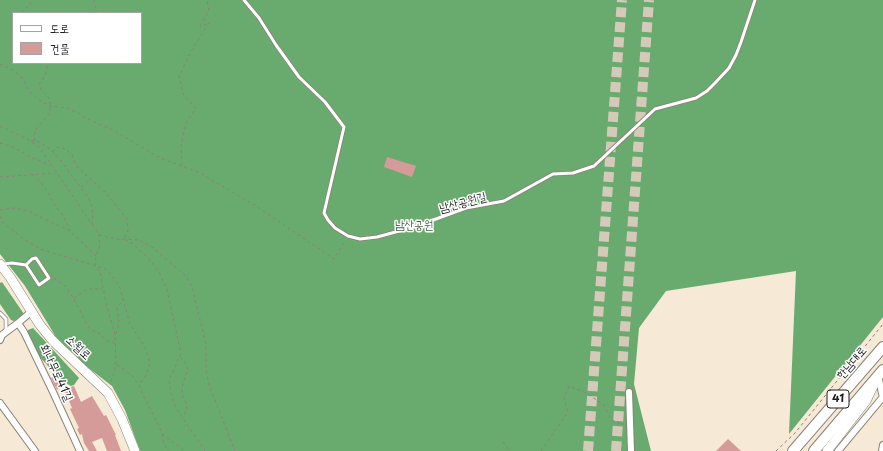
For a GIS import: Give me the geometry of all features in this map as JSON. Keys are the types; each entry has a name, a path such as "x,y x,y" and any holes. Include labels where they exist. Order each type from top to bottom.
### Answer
{"main road":[{"name":"소월로","path":"0,264 53,341 108,393 122,419 135,451"},
{"name":"한남대로","path":"793,451 883,347"},
{"name":"41","path":"814,451 880,374"},
{"path":"827,451 866,401 880,374"}],"street":[{"path":"0,340 6,331 32,312"},
{"name":"회나무로41길","path":"18,323 24,332 50,385 80,451"},
{"path":"838,451 883,398 880,374"},
{"path":"629,392 631,451"},
{"path":"0,403 35,451"}],"lane":[{"name":"남산공원길","path":"244,0 259,18 299,77 325,102 344,127 324,213 335,228 348,236 360,238 370,238 414,227 466,208 504,201 553,174 573,172 594,166 655,109 696,98 707,91 715,83 729,68 736,55 742,42 754,0"},
{"path":"0,264 12,263 26,265 39,285 50,278 36,258 32,259 26,265"},
{"path":"0,313 6,319 6,331"}],"path":[{"path":"22,12 24,9 30,6 32,0"},
{"path":"94,0 97,12"},
{"path":"182,166 181,147 186,123 196,108 183,94 179,77 190,53 209,23 200,27 209,11 207,0"},
{"path":"0,64 13,70 23,79 29,91 38,99 50,106 67,108 80,114 113,130 158,157 200,174 249,202 334,260 348,236"},
{"path":"35,141 34,135 37,128 50,113 50,99 41,90 39,84 45,76 48,64"},
{"path":"0,126 31,141 39,147 50,166 99,234 100,245 96,256 95,266 100,272 116,343 116,365 108,393"},
{"path":"31,141 35,141 46,146 53,152 88,197 92,206 92,225"},
{"path":"0,143 13,147 50,166"},
{"path":"53,152 55,148 61,147 68,151 72,155 76,166 106,193 127,219 128,231 124,238"},
{"path":"0,177 56,173"},
{"path":"33,174 46,189 54,204 62,214 70,231"},
{"path":"80,187 91,178"},
{"path":"0,210 14,208 28,211 70,231 96,256"},
{"path":"0,216 3,223 40,249 106,269 112,276 119,285 130,324 144,347 150,363 146,375 139,385"},
{"path":"99,234 116,239 124,238 139,240 152,247 186,276 192,287 206,344 206,370 209,385 235,451"},
{"path":"124,238 149,259 159,272 167,290 182,353 169,381 171,394 176,408 205,451"},
{"path":"50,278 54,278 60,282 73,298 90,329 100,334 107,341 116,343"},
{"path":"73,298 88,289 103,289"},
{"path":"115,334 118,327 117,308 123,299"},
{"path":"776,451 795,433 883,324"},
{"path":"180,357 188,368 182,390 187,410 182,417"},
{"path":"116,365 132,376 139,385 162,433 162,441 168,451"},
{"path":"541,451 568,412 564,399 569,386 586,393 604,405 611,420 629,426"},
{"path":"162,433 185,451"},
{"path":"503,442 510,451"}],"green space":[{"name":"남산공원","path":"0,0 883,0 883,317 789,434 796,271 666,291 639,328 634,384 651,451 140,451 125,410 112,386 86,366 56,337 25,286 0,254"},
{"path":"2,282 24,314 14,321 11,320 0,304 0,283"},
{"path":"33,328 79,378 74,385 71,386 62,381 37,354 28,335 28,330"}],"building":[{"path":"387,157 416,166 412,177 384,167"},
{"path":"54,376 63,384 57,390 51,378"},
{"path":"74,386 81,402 92,396 104,416 106,415 116,435 121,451 107,451 102,438 92,442 97,451 89,451 84,443 82,434 80,435 77,429 79,428 70,409 72,408 64,389"},
{"path":"728,439 741,451 716,451"}],"tunnel":[{"path":"588,451 622,0"},
{"path":"616,451 649,0"}]}
